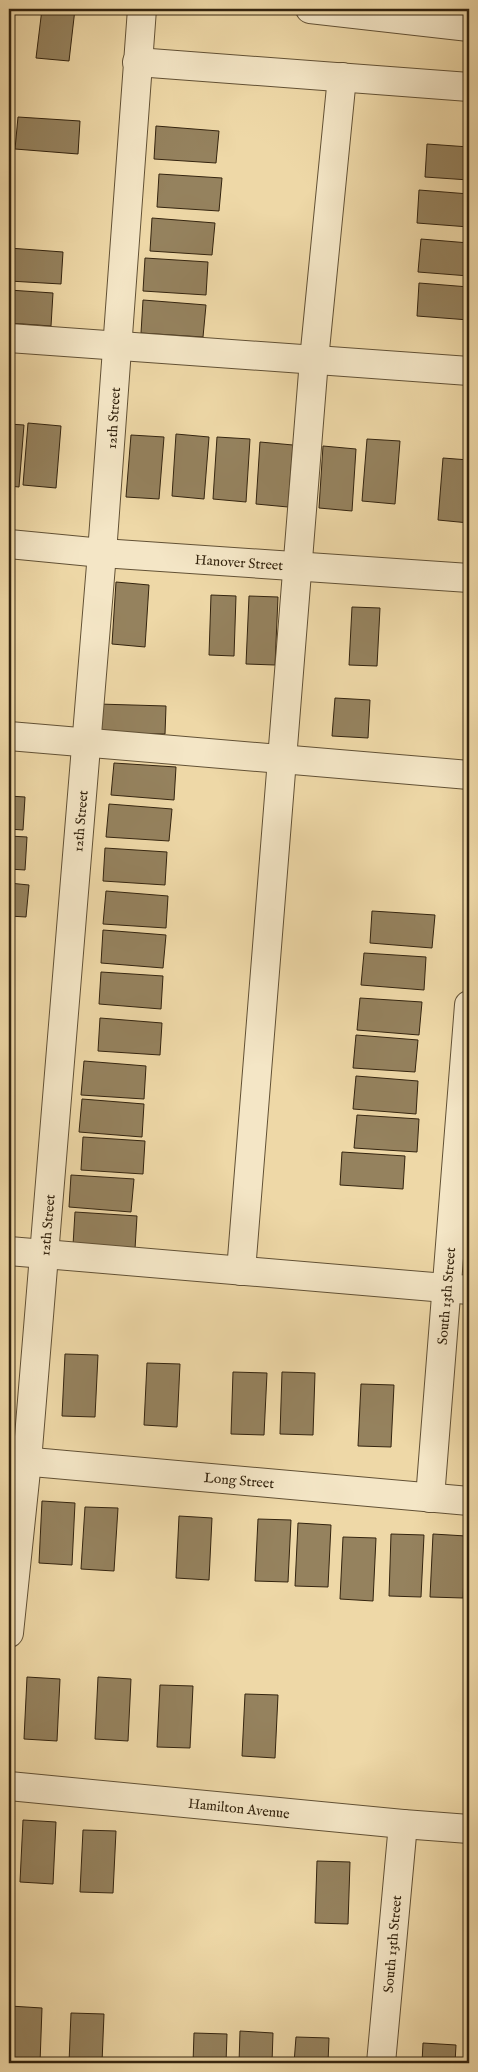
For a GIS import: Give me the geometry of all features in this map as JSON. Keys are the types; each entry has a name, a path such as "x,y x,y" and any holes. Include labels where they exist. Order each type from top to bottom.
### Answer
{"street":[{"name":"12th Street","path":"9,1633 18,1460 44,1254 102,553 142,9"},
{"path":"310,9 469,28"},
{"path":"137,62 469,87"},
{"path":"241,1271 314,360 342,77"},
{"path":"9,338 469,371"},
{"name":"Hanover Street","path":"9,544 102,553 469,578"},
{"path":"9,736 469,775"},
{"name":"South 13th Street","path":"430,1498 458,1289 469,1005"},
{"path":"9,1251 458,1289"},
{"name":"Long Street","path":"18,1460 469,1500"},
{"name":"Hamilton Avenue","path":"9,1786 469,1829"},
{"name":"South 13th Street","path":"381,2063 403,1824"}],"building":[{"path":"42,9 75,9 69,61 36,58"},
{"path":"18,117 80,121 78,154 15,149"},
{"path":"156,126 219,131 216,163 154,159"},
{"path":"427,144 469,147 469,180 425,177"},
{"path":"159,174 222,178 219,211 157,207"},
{"path":"419,190 469,194 469,227 417,223"},
{"path":"152,218 215,223 212,255 150,251"},
{"path":"421,239 469,243 469,276 418,272"},
{"path":"9,248 63,252 61,284 9,281"},
{"path":"145,258 208,262 206,295 143,291"},
{"path":"419,283 469,287 469,320 417,316"},
{"path":"9,290 53,293 51,326 9,323"},
{"path":"143,300 206,305 203,337 141,333"},
{"path":"28,423 61,426 56,488 23,485"},
{"path":"9,424 24,425 19,487 9,486"},
{"path":"176,434 209,437 204,499 172,496"},
{"path":"131,435 164,437 159,499 126,497"},
{"path":"217,437 250,439 246,502 213,499"},
{"path":"367,439 400,441 395,504 362,501"},
{"path":"260,442 293,445 288,507 256,504"},
{"path":"323,446 356,449 352,511 319,508"},
{"path":"443,458 469,460 469,523 438,520"},
{"path":"116,582 149,585 145,647 112,644"},
{"path":"211,595 236,596 234,656 209,655"},
{"path":"249,596 278,597 275,665 246,664"},
{"path":"352,607 380,608 377,666 349,665"},
{"path":"335,698 370,700 368,738 332,736"},
{"path":"98,704 166,706 165,734 97,733"},
{"path":"114,763 176,767 174,800 111,795"},
{"path":"9,796 25,797 23,830 9,829"},
{"path":"109,804 172,809 169,841 106,837"},
{"path":"9,836 27,837 25,870 9,869"},
{"path":"105,848 167,852 165,885 103,881"},
{"path":"9,883 29,885 26,917 9,916"},
{"path":"106,891 168,896 166,928 103,924"},
{"path":"372,911 435,915 432,948 370,943"},
{"path":"103,930 166,935 163,968 101,963"},
{"path":"364,953 426,957 424,990 361,985"},
{"path":"101,972 163,976 161,1009 99,1004"},
{"path":"360,998 422,1002 419,1035 357,1030"},
{"path":"100,1018 162,1023 160,1055 98,1051"},
{"path":"356,1035 418,1040 415,1072 353,1068"},
{"path":"84,1061 146,1066 144,1099 81,1095"},
{"path":"356,1076 418,1081 416,1114 353,1109"},
{"path":"82,1099 144,1104 142,1137 79,1132"},
{"path":"357,1115 419,1119 417,1152 354,1148"},
{"path":"83,1137 145,1141 143,1174 81,1170"},
{"path":"342,1152 405,1156 403,1189 340,1185"},
{"path":"71,1175 134,1179 131,1212 69,1207"},
{"path":"75,1212 137,1216 135,1249 73,1245"},
{"path":"65,1354 98,1355 95,1417 62,1416"},
{"path":"147,1363 180,1364 177,1427 144,1425"},
{"path":"233,1372 267,1373 264,1435 231,1434"},
{"path":"282,1372 315,1373 313,1435 280,1434"},
{"path":"361,1384 394,1385 391,1447 358,1446"},
{"path":"42,1501 75,1503 72,1565 39,1563"},
{"path":"85,1507 118,1508 114,1571 81,1569"},
{"path":"179,1516 212,1518 209,1580 176,1578"},
{"path":"258,1519 291,1520 288,1582 255,1581"},
{"path":"298,1523 331,1525 328,1587 295,1586"},
{"path":"391,1534 424,1535 421,1597 389,1596"},
{"path":"433,1534 466,1536 463,1598 430,1597"},
{"path":"343,1537 376,1538 373,1601 340,1599"},
{"path":"27,1677 60,1679 57,1741 24,1739"},
{"path":"98,1677 131,1679 128,1741 95,1739"},
{"path":"160,1685 193,1686 190,1748 157,1747"},
{"path":"245,1694 278,1695 275,1758 242,1756"},
{"path":"23,1820 56,1822 53,1884 20,1882"},
{"path":"83,1830 116,1831 113,1893 80,1892"},
{"path":"317,1861 350,1862 348,1924 315,1923"},
{"path":"10,2006 42,2008 40,2063 9,2063"},
{"path":"71,2013 104,2014 102,2063 69,2063"},
{"path":"240,2031 273,2033 272,2063 239,2063"},
{"path":"194,2033 227,2034 226,2063 193,2063"},
{"path":"296,2037 329,2038 328,2063 294,2063"},
{"path":"423,2043 456,2045 455,2063 422,2063"}]}
